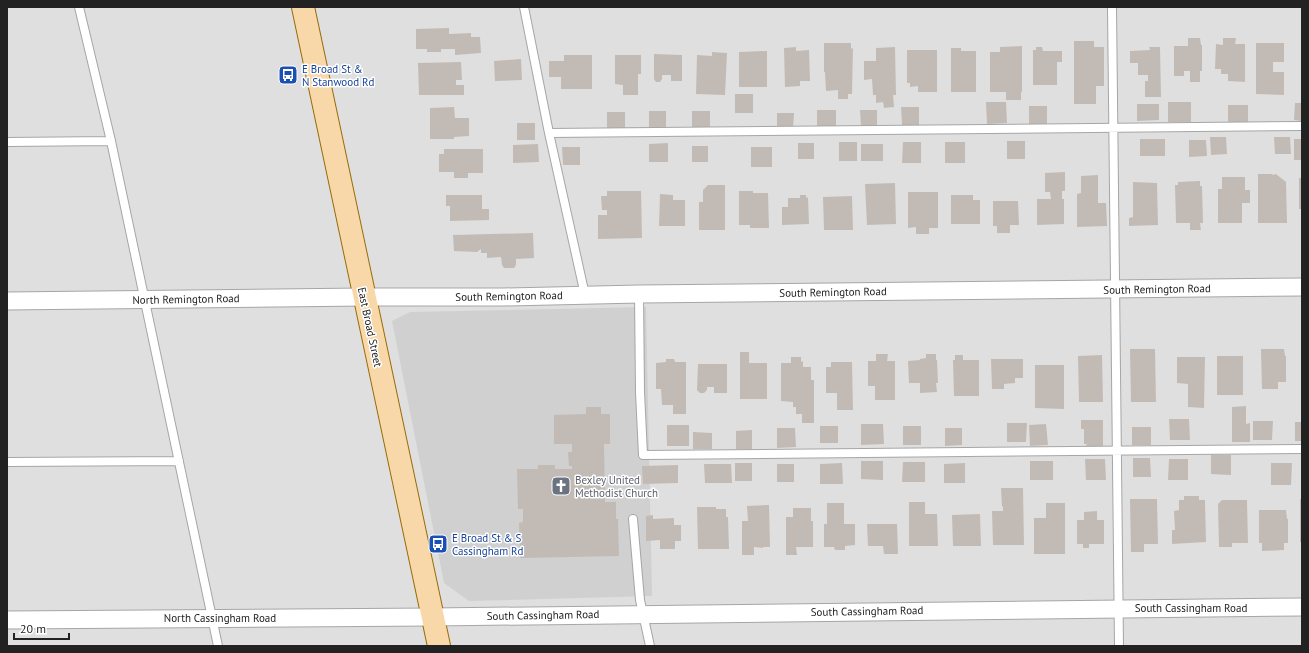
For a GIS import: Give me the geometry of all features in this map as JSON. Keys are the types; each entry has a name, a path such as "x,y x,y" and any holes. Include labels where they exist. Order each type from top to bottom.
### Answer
{"main road":[{"name":"East Broad Street","path":"303,7 438,646"}],"street":[{"name":"South Remington Road","path":"364,297 504,297 640,294 1302,287"},
{"name":"North Remington Road","path":"7,301 364,297"},
{"name":"South Cassingham Road","path":"432,617 643,613 1302,607"},
{"name":"North Cassingham Road","path":"7,620 432,617"}],"lane":[{"path":"79,7 111,140 218,646"},
{"path":"524,7 549,133 585,295"},
{"path":"1112,7 1119,646"},
{"path":"549,133 1302,126"},
{"path":"7,142 111,140"},
{"path":"640,294 640,392 643,455 1302,448"},
{"path":"7,462 179,461"},
{"path":"633,519 637,574 650,646"}],"shaded area":[{"path":"7,7 1302,7 1302,646 7,646"},
{"path":"646,307 652,596 469,601 444,583 392,321 410,312"}],"building":[{"path":"449,28 449,34 471,33 471,37 480,37 481,53 455,55 455,49 441,49 441,52 427,52 427,49 416,49 416,29"},
{"path":"1188,38 1200,38 1202,45 1202,71 1200,71 1200,82 1190,82 1190,71 1184,71 1184,76 1174,76 1174,46 1188,46"},
{"path":"1223,38 1236,38 1235,44 1245,44 1245,82 1228,81 1228,74 1221,74 1221,69 1215,69 1216,44 1223,45"},
{"path":"1074,41 1094,41 1094,47 1104,47 1104,86 1096,86 1096,104 1074,104"},
{"path":"824,43 851,43 851,49 853,48 852,94 848,94 848,99 838,99 838,90 826,91 824,72"},
{"path":"1256,43 1284,43 1284,62 1273,62 1273,72 1284,72 1284,95 1256,94"},
{"path":"1022,46 1021,100 1006,100 1006,92 990,92 990,52 1000,52 1000,47"},
{"path":"796,47 796,51 809,50 810,81 800,81 800,86 785,87 784,48"},
{"path":"895,47 896,95 893,95 894,107 884,108 883,102 876,103 876,95 873,95 872,79 864,80 864,61 876,61 876,48"},
{"path":"1036,47 1042,47 1043,51 1062,51 1062,62 1057,62 1057,85 1033,85 1033,50 1036,50"},
{"path":"1149,47 1160,47 1161,97 1145,97 1145,81 1148,81 1148,75 1138,75 1138,63 1130,63 1130,51 1150,50"},
{"path":"951,48 961,48 961,51 976,51 976,92 951,92"},
{"path":"907,50 937,50 937,92 918,92 918,86 910,87 910,83 907,83"},
{"path":"767,51 767,87 739,87 739,52"},
{"path":"712,52 727,53 725,95 696,94 697,55 712,56"},
{"path":"654,54 682,55 682,81 671,81 671,75 662,75 660,82 656,82 654,79"},
{"path":"564,55 592,55 592,89 561,89 561,77 549,77 549,61 564,61"},
{"path":"615,55 641,55 641,74 638,74 638,95 623,95 623,85 615,84"},
{"path":"521,59 522,80 495,81 494,61"},
{"path":"461,62 462,80 456,80 456,85 464,85 464,95 419,95 418,63"},
{"path":"735,94 753,94 753,113 735,113"},
{"path":"986,102 1006,102 1007,123 987,124"},
{"path":"1168,102 1191,102 1191,122 1168,122"},
{"path":"1295,103 1302,103 1302,121 1294,120"},
{"path":"1137,104 1159,104 1159,120 1137,121"},
{"path":"1228,105 1248,105 1248,122 1228,122"},
{"path":"1029,106 1047,106 1047,124 1029,124"},
{"path":"454,107 455,118 469,118 469,136 454,137 454,139 430,139 430,108"},
{"path":"901,107 919,107 919,125 902,125"},
{"path":"817,110 836,110 836,128 817,128"},
{"path":"860,110 877,110 877,126 861,127"},
{"path":"649,111 666,111 666,130 649,130"},
{"path":"692,111 710,111 710,130 692,129"},
{"path":"607,112 625,112 625,130 607,130"},
{"path":"777,113 794,113 793,129 777,129"},
{"path":"517,123 535,123 535,140 517,140"},
{"path":"1210,137 1226,137 1227,154 1211,155"},
{"path":"1274,137 1290,137 1291,154 1275,154"},
{"path":"1140,139 1165,139 1165,156 1140,156"},
{"path":"1294,139 1302,139 1302,160 1294,160"},
{"path":"1189,140 1206,140 1207,156 1189,157"},
{"path":"1007,141 1025,141 1025,159 1007,159"},
{"path":"839,142 857,142 857,161 839,161"},
{"path":"903,142 921,142 921,163 902,163"},
{"path":"945,142 965,142 965,163 945,163"},
{"path":"668,143 668,162 649,162 649,144"},
{"path":"798,143 814,143 814,159 798,159"},
{"path":"538,144 539,162 513,163 513,145"},
{"path":"861,144 883,144 883,161 861,161"},
{"path":"692,146 708,146 708,162 692,162"},
{"path":"562,147 580,147 580,165 563,165"},
{"path":"751,147 772,147 772,167 751,167"},
{"path":"444,149 483,149 483,173 468,173 468,178 454,178 454,172 439,172 439,154 444,154"},
{"path":"1065,172 1065,191 1062,191 1062,199 1064,199 1064,224 1037,225 1037,199 1051,199 1050,192 1045,192 1045,173"},
{"path":"1258,174 1276,174 1286,182 1287,223 1258,223"},
{"path":"1098,175 1098,203 1106,203 1107,226 1077,227 1077,194 1081,193 1081,176"},
{"path":"1222,177 1245,177 1245,190 1250,190 1250,203 1242,203 1242,223 1218,223 1218,189 1222,189"},
{"path":"1299,178 1302,178 1302,209 1299,209"},
{"path":"1200,181 1200,186 1202,186 1203,223 1200,223 1201,230 1190,230 1190,223 1176,223 1175,185 1178,185 1178,182"},
{"path":"1133,182 1157,183 1158,225 1129,226 1129,218 1133,217"},
{"path":"895,183 896,224 867,225 865,184"},
{"path":"708,185 725,185 725,230 699,230 699,202 703,202 703,190"},
{"path":"607,191 641,191 642,238 598,239 598,215 607,215 607,210 602,210 601,196 607,196"},
{"path":"739,191 768,193 769,228 750,228 750,225 739,225"},
{"path":"908,192 938,192 938,228 929,228 929,234 916,234 916,227 908,228"},
{"path":"660,194 673,195 673,200 685,200 685,226 659,226"},
{"path":"446,195 482,195 482,209 489,209 489,220 450,221 450,206 446,206"},
{"path":"800,195 806,195 806,198 808,197 809,224 782,225 782,207 788,207 788,198 800,198"},
{"path":"951,195 973,195 973,200 980,200 980,224 951,224"},
{"path":"852,196 853,230 824,230 823,197"},
{"path":"993,201 1018,201 1019,225 1010,225 1010,233 997,233 997,226 993,226"},
{"path":"533,233 534,258 516,259 516,265 514,268 504,268 501,257 487,258 487,253 481,253 481,249 477,252 454,251 453,235"},
{"path":"1130,349 1155,349 1156,402 1131,402"},
{"path":"1261,349 1284,349 1286,356 1286,382 1278,382 1278,389 1262,389"},
{"path":"740,352 749,352 749,363 767,363 767,399 740,399"},
{"path":"876,354 888,354 887,361 895,361 895,400 875,400 875,386 868,386 868,361 876,361"},
{"path":"926,354 936,354 938,383 936,383 937,392 920,393 920,383 909,383 908,361 926,358"},
{"path":"955,355 963,355 963,360 979,360 979,396 954,396 953,360 955,360"},
{"path":"1102,355 1103,402 1079,402 1078,356"},
{"path":"1217,356 1243,356 1243,395 1217,395"},
{"path":"791,357 801,357 803,367 811,367 811,380 814,380 814,423 802,423 802,414 796,414 796,407 793,407 793,402 781,401 781,363 791,363"},
{"path":"1177,357 1205,357 1204,408 1188,407 1188,384 1177,383"},
{"path":"666,359 674,359 675,362 686,362 686,414 673,414 673,405 662,405 661,389 656,389 656,363 666,362"},
{"path":"991,359 1023,359 1023,378 1015,378 1015,383 1004,384 1004,389 992,389"},
{"path":"831,362 852,362 853,410 837,410 837,393 826,393 826,367 831,367"},
{"path":"698,364 727,364 727,393 714,393 714,387 707,387 707,390 704,393 700,393 697,390"},
{"path":"1035,365 1064,365 1064,409 1035,408"},
{"path":"1246,406 1246,424 1250,423 1250,442 1232,442 1232,407"},
{"name":"Bexley United Methodist Church","path":"586,407 601,407 601,414 610,414 610,444 604,444 605,502 616,502 619,556 520,558 519,523 523,522 523,509 518,509 517,469 538,469 538,465 555,465 555,469 572,469 572,466 569,466 568,452 572,452 572,444 554,444 554,415 586,414"},
{"path":"1169,419 1189,419 1190,440 1170,440"},
{"path":"1081,420 1103,420 1103,446 1086,446 1087,444 1084,444 1084,429 1081,429"},
{"path":"1253,421 1273,421 1272,440 1253,440"},
{"path":"1295,422 1302,422 1302,441 1295,441"},
{"path":"1007,423 1027,423 1026,442 1007,442"},
{"path":"861,424 883,424 884,444 861,445"},
{"path":"1046,424 1048,445 1030,446 1029,425"},
{"path":"667,425 689,425 689,446 667,446"},
{"path":"820,426 838,426 838,443 820,443"},
{"path":"903,426 921,426 921,445 903,445"},
{"path":"1132,427 1151,427 1151,445 1132,445"},
{"path":"777,428 795,428 796,447 777,448"},
{"path":"945,428 962,428 962,445 945,446"},
{"path":"752,430 752,449 736,449 736,431"},
{"path":"693,432 712,433 712,449 693,449"},
{"path":"1211,455 1231,455 1231,475 1211,474"},
{"path":"1133,458 1150,458 1151,477 1133,477"},
{"path":"1085,459 1105,459 1106,480 1086,480"},
{"path":"1169,459 1188,459 1188,480 1168,480"},
{"path":"861,461 883,461 883,480 861,479"},
{"path":"1030,461 1053,461 1053,480 1030,480"},
{"path":"903,462 925,462 925,482 902,482"},
{"path":"735,463 752,463 752,481 735,481"},
{"path":"842,463 843,484 820,484 820,464"},
{"path":"965,463 965,483 944,483 944,464"},
{"path":"1271,463 1292,463 1291,485 1271,485"},
{"path":"704,464 731,464 732,483 705,483"},
{"path":"777,464 794,464 794,482 777,482"},
{"path":"678,465 678,483 643,484 642,466"},
{"path":"1001,488 1023,488 1024,545 993,545 992,511 1003,511"},
{"path":"1184,496 1199,496 1199,500 1205,500 1206,542 1172,544 1172,530 1175,530 1174,511 1179,510 1179,500 1184,500"},
{"path":"1130,499 1157,499 1158,544 1144,544 1144,552 1131,552"},
{"path":"1300,499 1302,499 1302,542 1300,542"},
{"path":"1222,500 1247,500 1248,543 1232,543 1232,547 1219,547 1218,504"},
{"path":"909,502 925,502 925,514 937,514 938,546 909,546"},
{"path":"827,503 844,503 844,524 855,524 855,545 845,546 845,550 835,550 834,547 824,547 824,524 827,524"},
{"path":"1046,503 1065,503 1065,554 1034,554 1034,518 1046,518"},
{"path":"769,505 770,547 754,547 754,555 742,555 742,521 748,521 747,506"},
{"path":"697,507 716,507 716,509 726,509 726,517 728,517 729,549 698,549"},
{"path":"793,508 811,508 811,521 813,521 813,547 796,547 797,555 786,555 786,517 793,517"},
{"path":"1259,510 1286,510 1288,519 1288,543 1284,543 1284,550 1262,551 1262,543 1259,543"},
{"path":"1097,511 1097,520 1104,520 1104,544 1089,544 1089,548 1083,548 1083,544 1077,544 1077,520 1084,520 1084,512"},
{"path":"980,514 981,546 953,546 952,515"},
{"path":"653,515 653,519 674,518 674,525 681,525 681,541 675,541 675,549 660,549 660,540 646,541 646,516"},
{"path":"867,524 897,524 898,554 884,554 883,546 868,546"}],"place":[{"name":"E Broad St & N Stanwood Rd","path":"288,75"},
{"name":"Bexley United Methodist Church","path":"561,486"},
{"name":"E Broad St & S Cassingham Rd","path":"438,544"}]}
